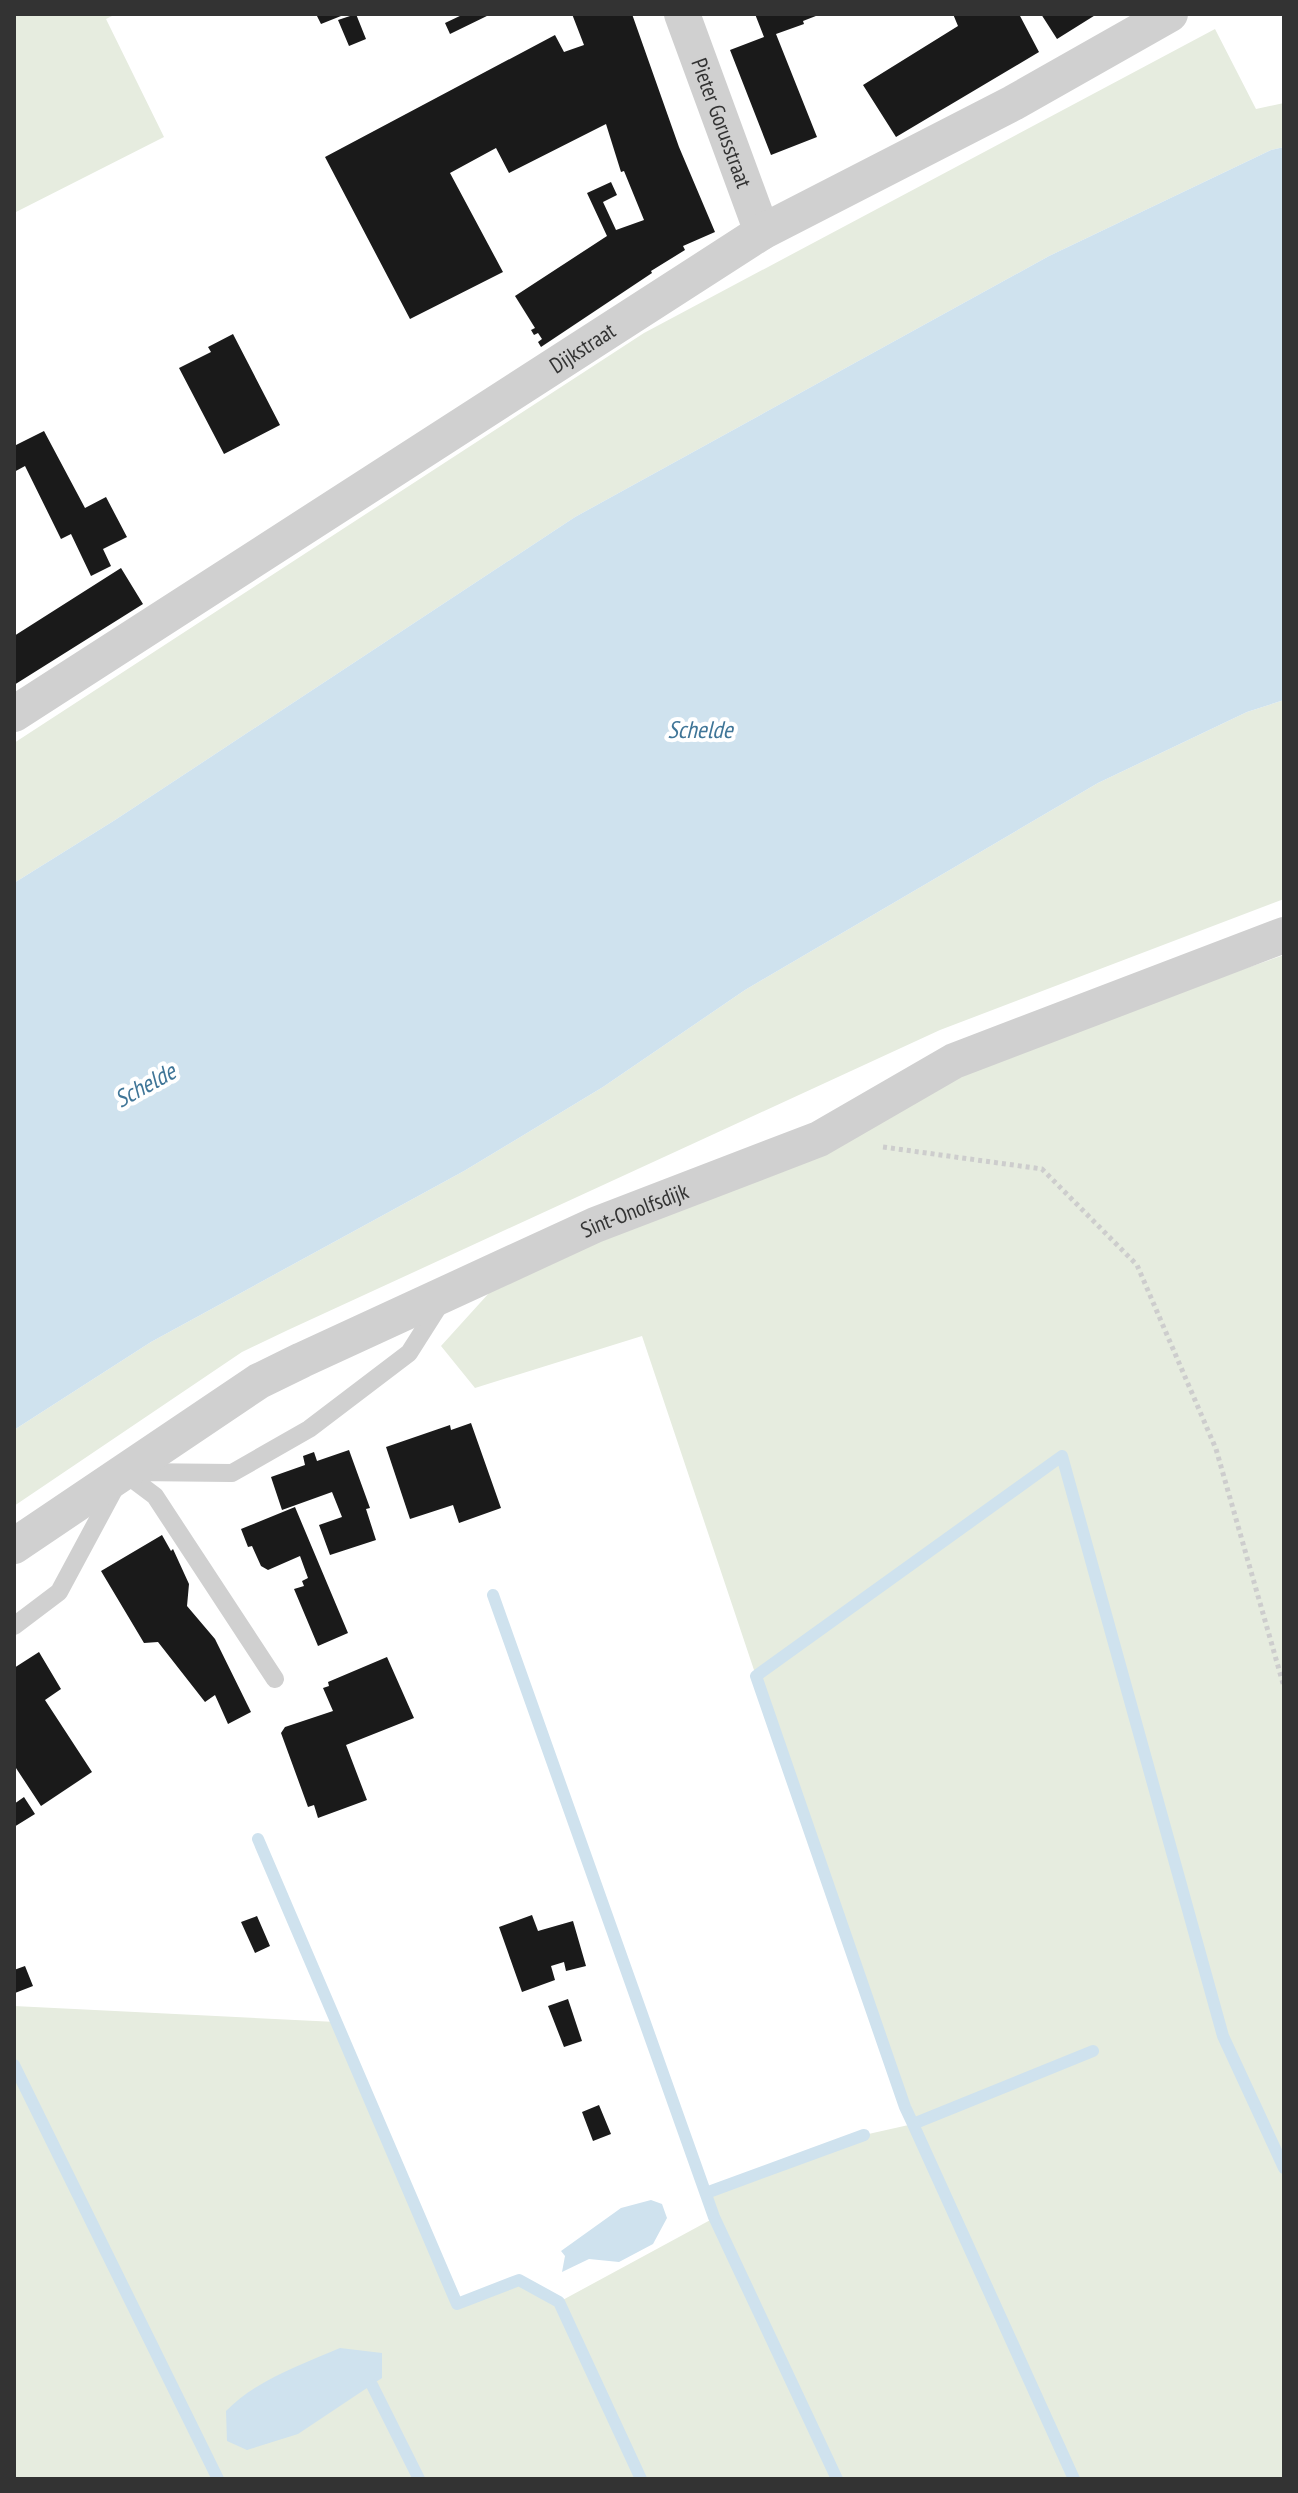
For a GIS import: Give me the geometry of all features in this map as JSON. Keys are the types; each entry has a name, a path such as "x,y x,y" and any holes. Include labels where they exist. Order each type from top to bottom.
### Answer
{"street":[{"name":"Pieter Gorusstraat","path":"682,14 762,232"},
{"name":"Dijkstraat","path":"14,714 762,232 1013,103 1170,14"},
{"name":"Sint-Onolfsdijk","path":"14,1546 259,1381 595,1225 819,1139 954,1061 1284,935"}],"lane":[{"path":"123,1472 232,1473 309,1429 409,1353 447,1293"},
{"path":"14,1626 59,1592 123,1472"},
{"path":"123,1472 155,1496 275,1679"}],"path":[{"path":"879,1147 1042,1169 1137,1265 1216,1449 1284,1687"}],"shaded area":[{"path":"14,14 116,14 106,19 164,137 14,213"},
{"path":"1215,29 1256,109 1284,103 1284,147 1271,150 1049,256 575,517 115,820 14,883 14,743 644,333"},
{"path":"1284,700 1284,899 940,1030 288,1330 242,1352 14,1506 14,1430 151,1342 464,1171 603,1087 745,990 1098,783 1247,712"},
{"path":"1284,955 1284,2479 14,2479 14,2006 336,2022 457,2304 519,2280 559,2302 714,2218 706,2193 864,2135 913,2124 756,1676 642,1336 475,1388 441,1346 489,1293 856,1121 1077,1027"}],"water":[{"name":"Schelde","path":"1284,147 1284,700 1247,712 1098,783 745,990 603,1087 464,1171 151,1342 14,1430 14,883 115,820 575,517 1049,256 1271,150"},
{"path":"651,2200 662,2204 667,2218 653,2244 619,2262 589,2259 562,2272 565,2256 561,2251 621,2208"},
{"path":"340,2348 382,2353 382,2378 298,2434 247,2450 227,2441 226,2411 238,2400 280,2374"}],"building":[{"path":"316,14 346,14 321,24"},
{"path":"356,14 366,39 349,46 338,20"},
{"path":"464,14 491,14 450,34 445,23"},
{"path":"572,14 632,14 679,147 715,232 683,246 685,250 541,347 538,342 542,339 538,333 534,335 531,330 535,328 515,296 607,236 587,193 611,182 617,195 603,202 616,230 644,220 624,171 621,172 606,124 509,173 496,148 450,173 503,272 410,319 325,157 555,35 564,52 584,45"},
{"path":"755,14 821,14 776,34 817,137 771,155 730,50 764,37"},
{"path":"953,14 1019,14 1039,52 896,137 863,85 958,26"},
{"path":"1041,14 1097,14 1057,39"},
{"path":"233,334 280,425 224,454 179,368 211,352 208,347"},
{"path":"44,431 85,508 106,497 127,537 103,549 111,566 91,576 71,534 61,539 25,466 14,472 14,443 16,445"},
{"path":"121,568 143,604 14,685 14,636"},
{"path":"471,1423 501,1508 459,1523 453,1505 410,1519 386,1447 450,1425 451,1430"},
{"path":"349,1450 370,1508 366,1509 376,1540 330,1555 319,1525 342,1517 332,1492 282,1510 271,1477 305,1465 303,1456 314,1452 317,1461"},
{"path":"295,1507 348,1633 318,1646 294,1589 304,1586 302,1581 308,1578 300,1556 268,1570 261,1566 252,1546 248,1547 241,1529"},
{"path":"162,1535 171,1551 173,1549 189,1584 187,1606 215,1639 251,1712 228,1724 215,1695 205,1702 158,1642 144,1643 101,1571"},
{"path":"39,1652 61,1689 45,1700 92,1772 41,1806 14,1765 14,1668"},
{"path":"387,1657 414,1718 346,1745 367,1800 318,1818 314,1805 308,1807 281,1733 285,1727 333,1711 323,1688 329,1686 328,1682"},
{"path":"24,1797 35,1814 14,1827 14,1804"},
{"path":"532,1915 538,1931 573,1921 586,1966 566,1971 564,1962 551,1966 555,1980 522,1992 499,1927"},
{"path":"257,1916 270,1946 255,1953 241,1922"},
{"path":"25,1966 33,1986 15,1993 14,1970"},
{"path":"568,1999 582,2041 564,2047 548,2006"},
{"path":"599,2105 611,2134 593,2141 582,2112"}],"waterway":[{"path":"913,2124 756,1676 1062,1456 1223,2036 1284,2168"},
{"path":"493,1595 714,2217 837,2479"},
{"path":"258,1839 457,2304 519,2280 559,2302 641,2479"},
{"path":"1074,2479 913,2124 1093,2051"},
{"path":"14,2065 218,2479"},
{"path":"706,2193 864,2135"},
{"path":"372,2385 419,2479"}]}
